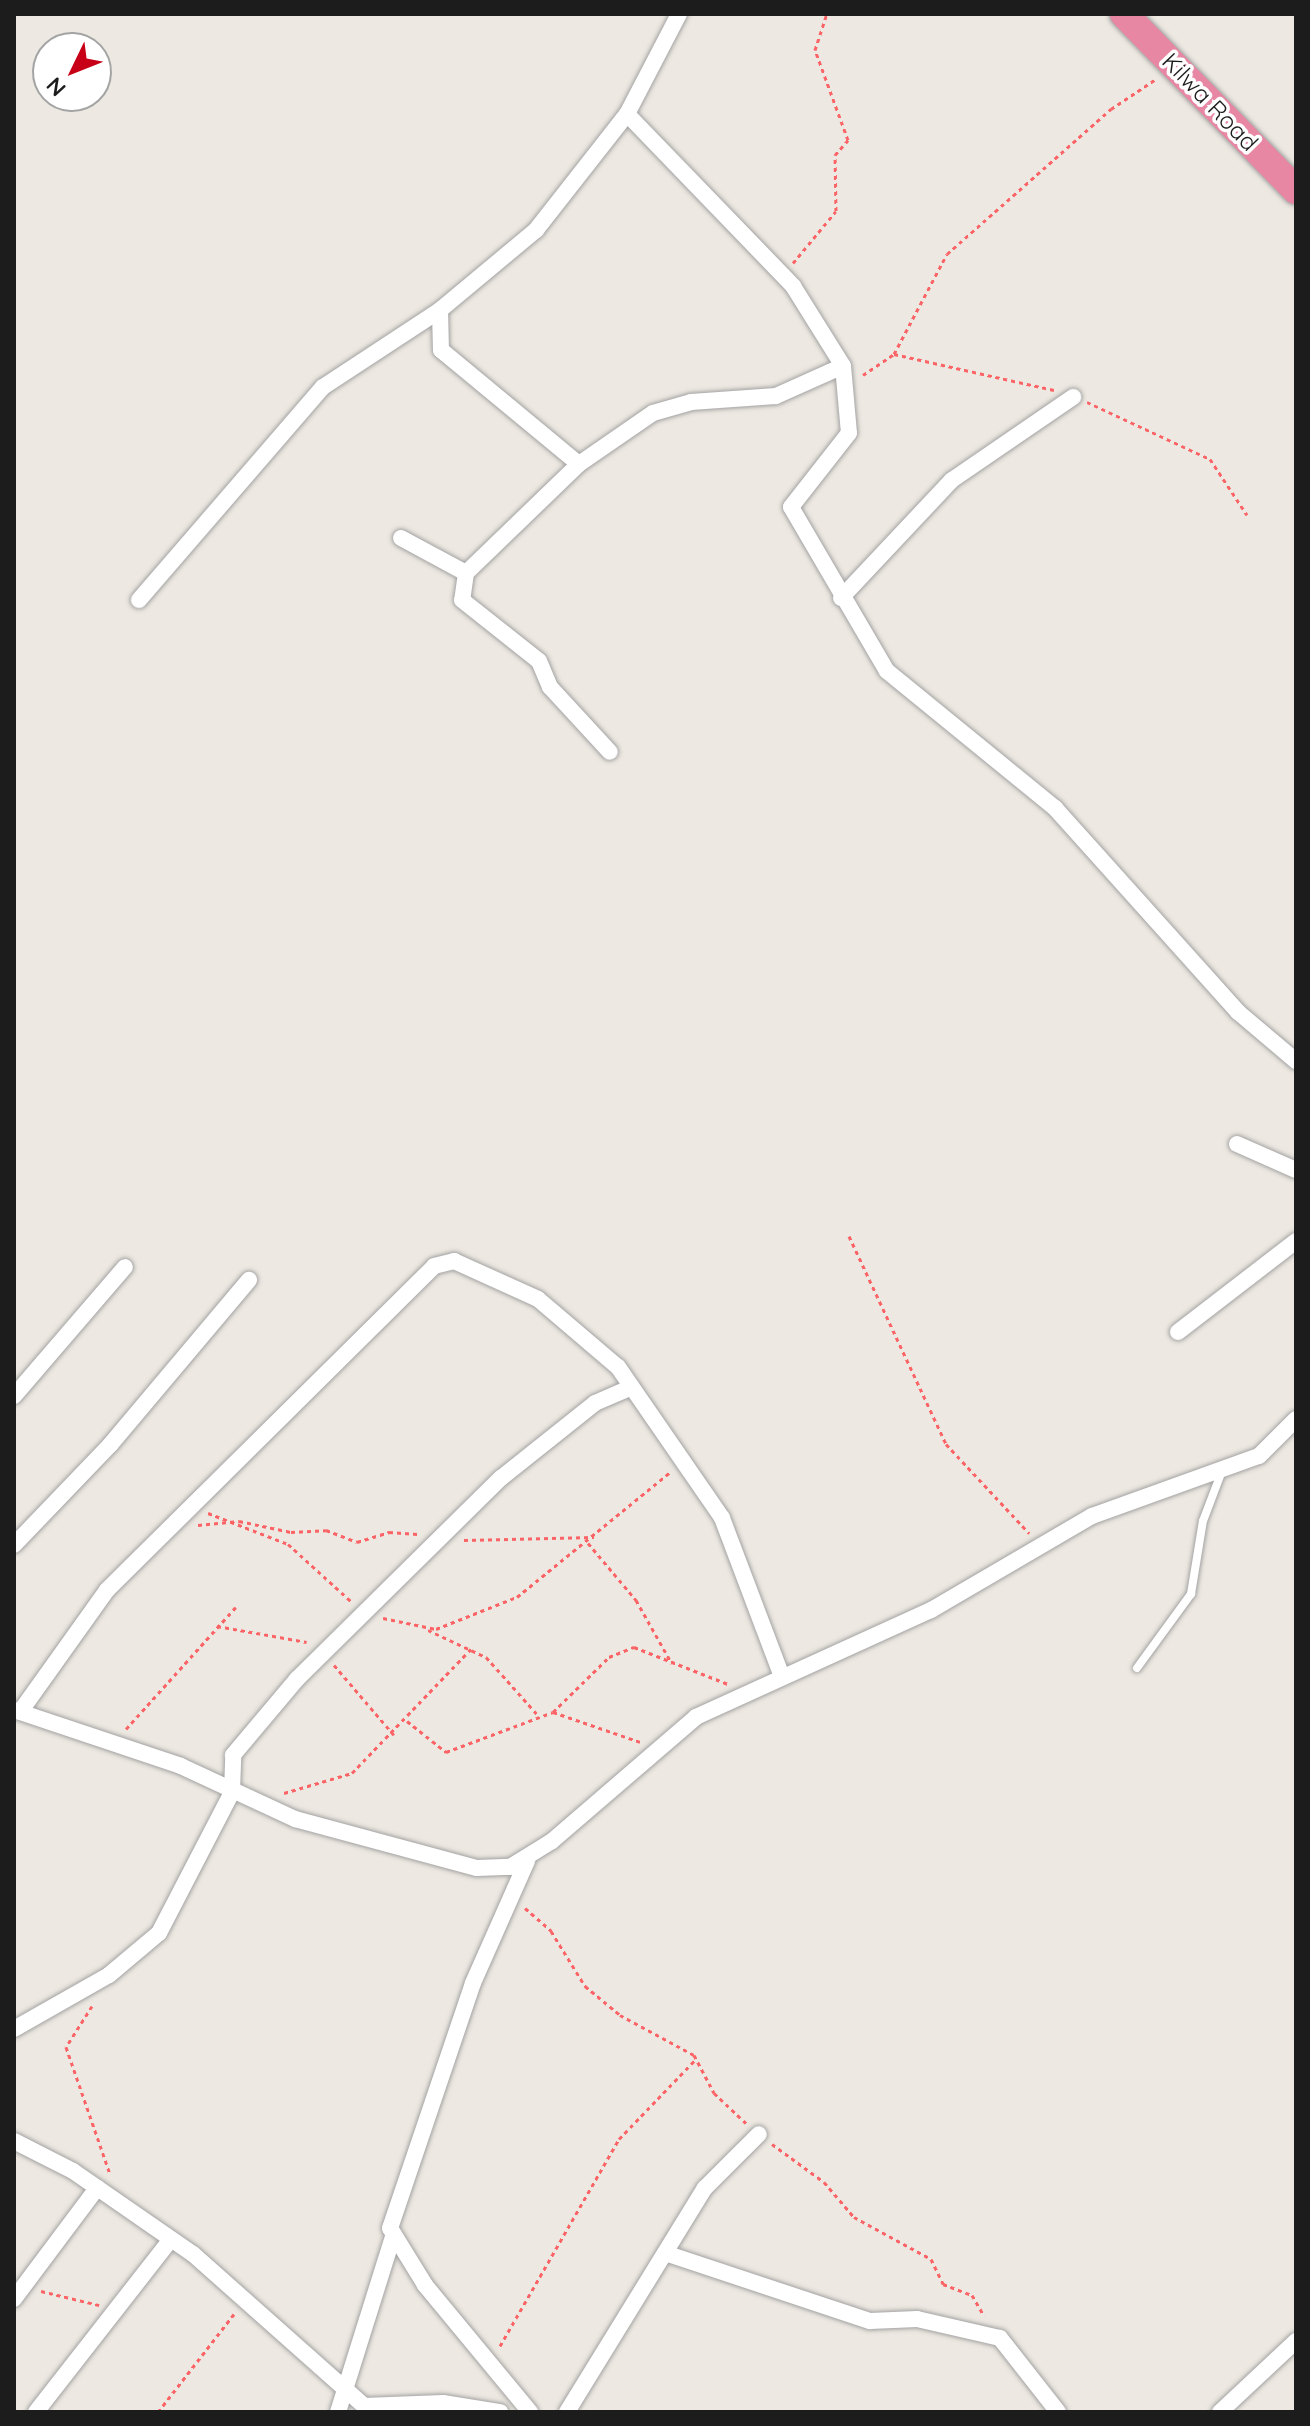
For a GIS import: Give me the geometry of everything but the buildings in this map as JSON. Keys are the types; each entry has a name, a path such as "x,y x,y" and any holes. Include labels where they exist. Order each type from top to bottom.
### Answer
{"highway":[{"name":"Kilwa Road","path":"1124,14 1296,190"}],"street":[{"path":"139,600 323,387 440,310 536,230 627,114 679,14"},
{"path":"627,114 781,274 843,366 847,383 849,433 791,507 841,598 895,679 1055,808 1238,1012 1296,1061"},
{"path":"440,310 441,350 579,464"},
{"path":"610,752 550,687 539,661 462,600 466,573 579,464 663,407 776,396 843,366"},
{"path":"841,598 952,480 1073,397"},
{"path":"401,538 466,573"},
{"path":"1237,1144 1296,1170"},
{"path":"1178,1332 1296,1241"},
{"path":"527,1861 477,1868 250,1801 115,1746 17,1711 76,1628 169,1528 446,1261 490,1273 538,1299 594,1343 632,1387 679,1464 722,1518 781,1674"},
{"path":"14,1396 125,1267"},
{"path":"14,1545 110,1445 249,1280"},
{"path":"14,2029 109,1975 169,1919 232,1792 236,1749 330,1647 558,1429 632,1387"},
{"path":"530,2412 393,2236 390,2221 424,2117 527,1861 660,1742 748,1690 931,1610 1041,1543 1259,1456 1296,1419"},
{"path":"567,2412 714,2176 759,2134"},
{"path":"17,2146 97,2188 171,2239 373,2410 443,2403 500,2412"},
{"path":"14,2299 97,2188"},
{"path":"338,2412 393,2236"},
{"path":"36,2412 119,2301 171,2239"},
{"path":"665,2253 870,2321 917,2319 1006,2340 1058,2412"},
{"path":"1220,2412 1296,2341"}],"lane":[{"path":"1137,1668 1191,1594 1203,1521 1222,1470"}],"path":[{"path":"781,274 836,211 835,153 848,140 815,50 827,14"},
{"path":"847,383 894,354 947,254 1111,109 1159,77 1183,72"},
{"path":"849,1236 946,1444 1041,1543"},
{"path":"425,1629 453,1625 517,1597 588,1543 679,1464"},
{"path":"169,1528 222,1521 326,1530 357,1542 389,1532 490,1542 533,1533 594,1537"},
{"path":"222,1521 288,1544 366,1614 425,1629 472,1648 537,1714"},
{"path":"588,1543 636,1600 673,1665"},
{"path":"115,1746 236,1607"},
{"path":"217,1626 284,1641 330,1647 394,1735"},
{"path":"553,1712 622,1650 645,1647 673,1665 748,1690"},
{"path":"250,1801 352,1773 394,1735 472,1648"},
{"path":"407,1721 446,1752 469,1749 537,1714 553,1712 626,1740 660,1742"},
{"path":"109,1975 66,2047 106,2148 115,2201"},
{"path":"490,2364 619,2139 696,2059"},
{"path":"24,2285 76,2303 119,2301"},
{"path":"158,2412 246,2300"}]}
